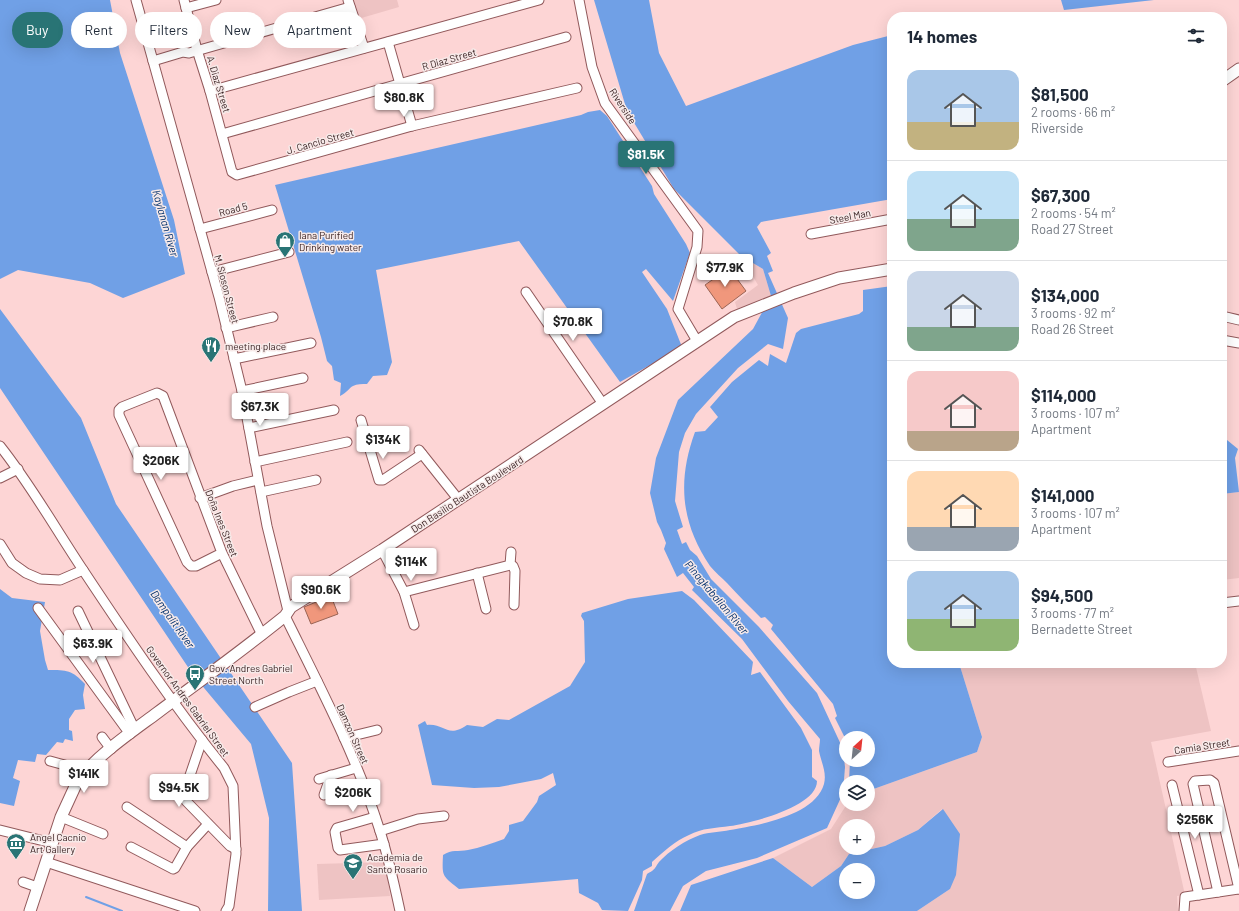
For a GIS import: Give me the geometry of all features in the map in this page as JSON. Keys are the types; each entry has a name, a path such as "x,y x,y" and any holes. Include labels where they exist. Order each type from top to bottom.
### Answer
{"main road":[{"path":"1227,77 1239,69"},
{"name":"Don Basilio Bautista Boulevard","path":"30,911 61,817 82,775 132,732 262,635 287,614 291,607 382,550 734,317 794,293 839,278 887,270"}],"street":[{"name":"M. Sioson Street","path":"136,0 212,272 242,391 267,526 287,614"},
{"path":"185,4 216,0"},
{"path":"366,48 539,0"},
{"name":"Riverside","path":"579,0 592,67 605,103 698,231 697,247 678,309 697,341"},
{"path":"154,63 184,57 193,51 349,3"},
{"name":"A. Diaz Street","path":"185,4 193,51 210,91 232,172 234,174"},
{"name":"R Diaz Street","path":"222,134 566,37"},
{"path":"388,42 412,126"},
{"path":"210,91 364,48"},
{"name":"J. Cancio Street","path":"234,174 237,175 412,126 576,88"},
{"name":"Road 5","path":"200,230 272,210"},
{"name":"Steel Man","path":"811,234 887,220"},
{"path":"212,272 289,252"},
{"path":"526,292 603,404"},
{"path":"226,328 273,317"},
{"path":"1227,317 1239,320"},
{"path":"1227,341 1239,343"},
{"path":"234,359 311,343"},
{"path":"242,391 303,378"},
{"name":"Doña Ines Street","path":"222,553 196,566 191,566 187,562 119,414 119,410 122,407 157,393 163,396 200,498 222,553 262,635"},
{"path":"249,428 334,410"},
{"path":"361,420 379,480 383,480 421,452 458,499"},
{"path":"255,462 347,442"},
{"name":"Governor Andres Gabriel Street","path":"0,446 18,469 83,570 172,702 224,768 233,786 236,849 229,906 226,911"},
{"path":"0,478 18,469"},
{"path":"200,498 233,486 258,480"},
{"path":"261,492 316,480"},
{"path":"0,544 12,563 26,574 40,579 60,580 83,570"},
{"path":"382,550 404,592 414,625"},
{"path":"510,552 510,565 513,566 515,571 514,605"},
{"path":"404,592 510,565"},
{"path":"477,573 486,609"},
{"path":"1227,602 1239,601"},
{"path":"38,608 132,732"},
{"path":"78,612 132,732"},
{"name":"Damzon Street","path":"287,614 344,738 375,817 384,844 400,911"},
{"path":"255,707 317,681"},
{"path":"344,738 377,730"},
{"path":"102,736 111,749"},
{"path":"202,740 184,792 186,801 230,846 236,849"},
{"name":"Camia Street","path":"1168,762 1239,751"},
{"path":"50,761 72,767 82,775"},
{"path":"319,779 356,768"},
{"path":"324,795 331,775"},
{"path":"1184,911 1185,897 1239,889 1214,783 1210,780 1195,781 1193,784 1218,892"},
{"path":"1172,785 1199,895"},
{"path":"127,807 187,847"},
{"path":"380,831 418,819 444,816"},
{"path":"61,817 103,834"},
{"path":"375,817 336,828 335,832 338,848 340,850 384,844"},
{"path":"130,847 173,869 187,847 208,824"},
{"path":"0,830 52,843"},
{"path":"46,862 195,911"},
{"path":"23,882 38,887"}],"shaded area":[{"path":"352,0 397,0 399,7 366,17 366,12 356,12"},
{"path":"741,256 763,269 771,296 737,309 735,302 758,285"},
{"path":"1239,492 1239,578 1227,579 1227,493"},
{"path":"961,668 1196,668 1211,731 1151,742 1185,895 1177,896 1178,911 917,911 950,889 942,809 918,830 885,846 875,848 875,819 839,819 839,855 848,855 843,863 839,863 839,867 812,887 773,858 831,829 843,811 875,811 875,788 977,752 982,737"},
{"name":"Academia de Santo Rosario","path":"386,862 390,896 319,900 317,864"}],"water":[{"name":"Kaylanan River","path":"0,0 110,0 112,12 71,12 71,48 119,48 174,220 185,274 123,298 90,283 18,270 0,279"},
{"name":"Pinagkabalian River","path":"594,0 649,0 659,53 686,106 853,45 887,36 887,200 761,222 757,227 771,253 767,256 773,271 768,273 788,318 783,349 768,344 738,368 696,414 685,433 679,452 675,501 683,527 677,530 682,544 686,542 690,550 697,556 711,579 759,627 817,693 839,740 839,767 845,767 844,775 839,775 839,802 827,828 757,858 706,871 683,886 670,911 634,911 647,874 673,850 700,835 770,822 798,811 819,795 825,780 819,751 820,739 788,701 742,639 692,590 694,587 683,573 677,577 664,549 666,543 657,522 650,493 656,458 678,400 753,329 771,296 763,269 741,256 674,189 627,111"},
{"path":"1061,0 1154,0 1064,10"},
{"path":"600,110 607,116 652,186 654,194 686,244 690,253 673,301 646,269 642,272 667,309 682,347 620,382 519,241 376,270 392,362 387,375 373,376 367,384 358,384 353,386 340,396 341,383 334,380 332,366 327,361 275,185"},
{"path":"887,287 887,668 961,668 982,737 977,752 875,788 875,775 849,775 850,767 875,767 875,731 842,731 835,718 837,716 833,704 771,629 773,625 765,617 761,618 710,566 700,550 693,534 688,518 684,485 689,450 695,432 705,431 718,417 710,407 732,382 759,360 768,366 770,354 786,363 796,333 801,329 859,314 863,311 863,290"},
{"name":"Dampalit River","path":"0,309 81,418 116,504 292,763 302,911 268,911 269,818 251,744 194,676 0,388"},
{"path":"1227,440 1238,449 1235,458 1239,492 1227,493"},
{"path":"0,589 12,598 45,602 40,631 48,670 60,670 73,673 85,684 83,695 85,709 75,710 69,719 69,730 72,731 73,741 65,739 63,743 57,742 46,755 37,754 35,762 18,760 13,778 20,781 14,806 0,803"},
{"path":"682,591 694,600 753,662 751,675 760,672 801,728 812,750 812,777 817,781 814,790 806,799 781,812 740,824 699,831 679,840 652,862 652,866 643,871 642,880 628,911 602,910 598,903 579,893 578,879 459,889 444,875 443,855 452,851 464,851 477,848 504,839 509,831 509,825 523,821 537,802 539,796 556,785 553,773 541,779 499,787 474,788 432,785 418,725 425,721 427,725 438,726 446,730 455,731 467,725 483,727 497,719 509,720 570,686 585,662 584,621 581,616 582,613 628,599"},
{"path":"943,809 960,834 956,875 950,889 917,911 680,911 691,885 773,858 812,887 839,867 839,899 875,899 875,863 843,863 848,855 875,855 875,848 885,846 918,830"}],"building":[{"path":"729,268 746,291 722,309 705,285"},
{"path":"331,596 338,614 311,624 304,607"}],"waterway":[{"path":"86,897 122,911"}],"place":[{"name":"Iana Purified Drinking water","path":"285,258"},
{"name":"meeting place","path":"211,363"},
{"name":"Gov. Andres Gabriel Street North","path":"195,691"},
{"name":"Angel Cacnio Art Gallery","path":"16,860"},
{"name":"Academia de Santo Rosario","path":"353,880"}]}
